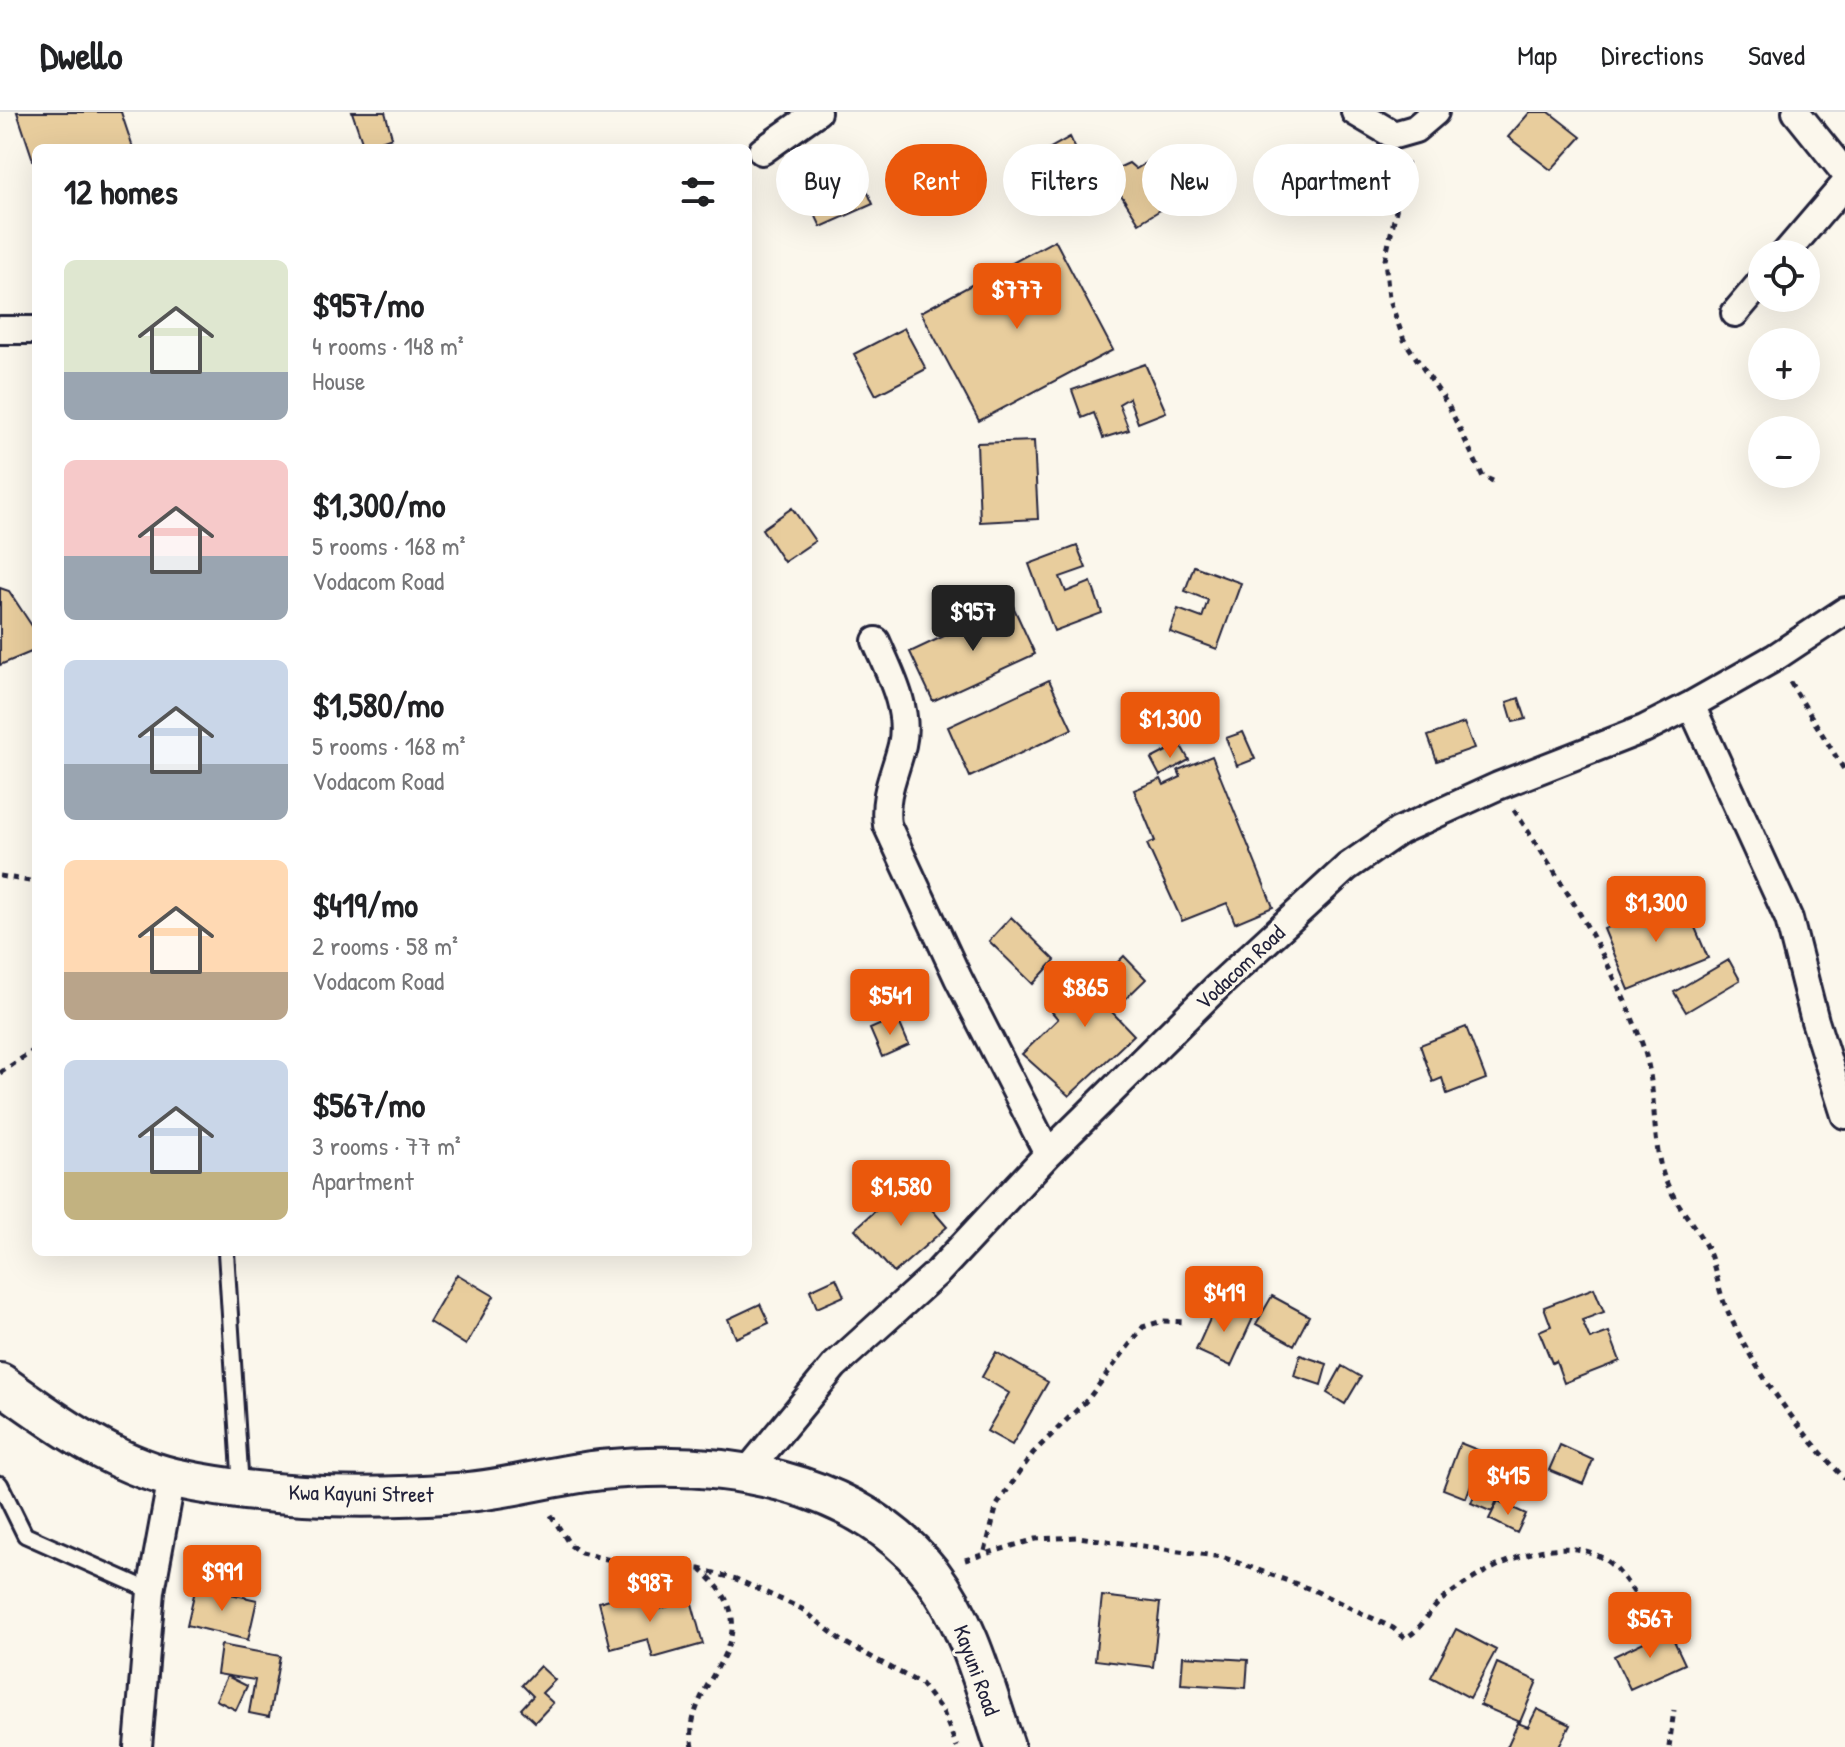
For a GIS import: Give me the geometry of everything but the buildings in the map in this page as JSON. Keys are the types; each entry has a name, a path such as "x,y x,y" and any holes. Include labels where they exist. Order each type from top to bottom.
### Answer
{"street":[{"path":"762,151 817,112"},
{"path":"1355,112 1394,135 1415,129 1435,112"},
{"path":"1796,112 1845,173"},
{"path":"1797,240 1845,184"},
{"path":"1735,313 1748,298"},
{"path":"0,330 32,330"},
{"name":"Vodacom Road","path":"746,1473 834,1366 939,1271 1048,1154 1217,987 1347,867 1399,831 1498,786 1644,729 1691,705 1774,658 1845,611"},
{"path":"876,641 897,690 903,718 903,742 884,803 887,825 958,978 1048,1154"},
{"path":"1691,705 1789,919 1815,1021 1845,1115"},
{"name":"Kwa Kayuni Street","path":"0,1383 84,1439 172,1477 241,1488 334,1497 458,1493 600,1470 666,1467 746,1473"},
{"name":"Kayuni Road","path":"746,1473 852,1506 884,1529 931,1574 964,1628 1005,1747"},
{"path":"136,1741 151,1591 172,1477"}],"lane":[{"path":"226,1256 241,1488"},
{"path":"0,1484 25,1535 151,1591"}],"path":[{"path":"1415,129 1385,260 1389,298 1404,340 1448,405 1483,477 1493,481"},
{"path":"1774,658 1845,771"},
{"path":"1498,786 1583,913 1623,998 1645,1052 1660,1165 1676,1202 1706,1246 1718,1273 1724,1302 1746,1346 1785,1409 1845,1479"},
{"path":"0,876 32,881"},
{"path":"0,1073 32,1052"},
{"path":"984,1552 997,1505 1033,1453 1088,1399 1143,1327 1162,1321 1186,1322"},
{"path":"530,1483 570,1545 581,1553 628,1564 700,1569 736,1579 788,1601 842,1641 921,1684 938,1704 957,1747"},
{"path":"931,1574 984,1552 1036,1539 1078,1537 1222,1557 1313,1590 1393,1628 1405,1638 1415,1633 1440,1602 1470,1580 1534,1552 1568,1548 1590,1553 1612,1565 1647,1611"},
{"path":"693,1747 691,1724 726,1652 733,1625 726,1596 700,1569"},
{"path":"1669,1747 1674,1710"}]}
